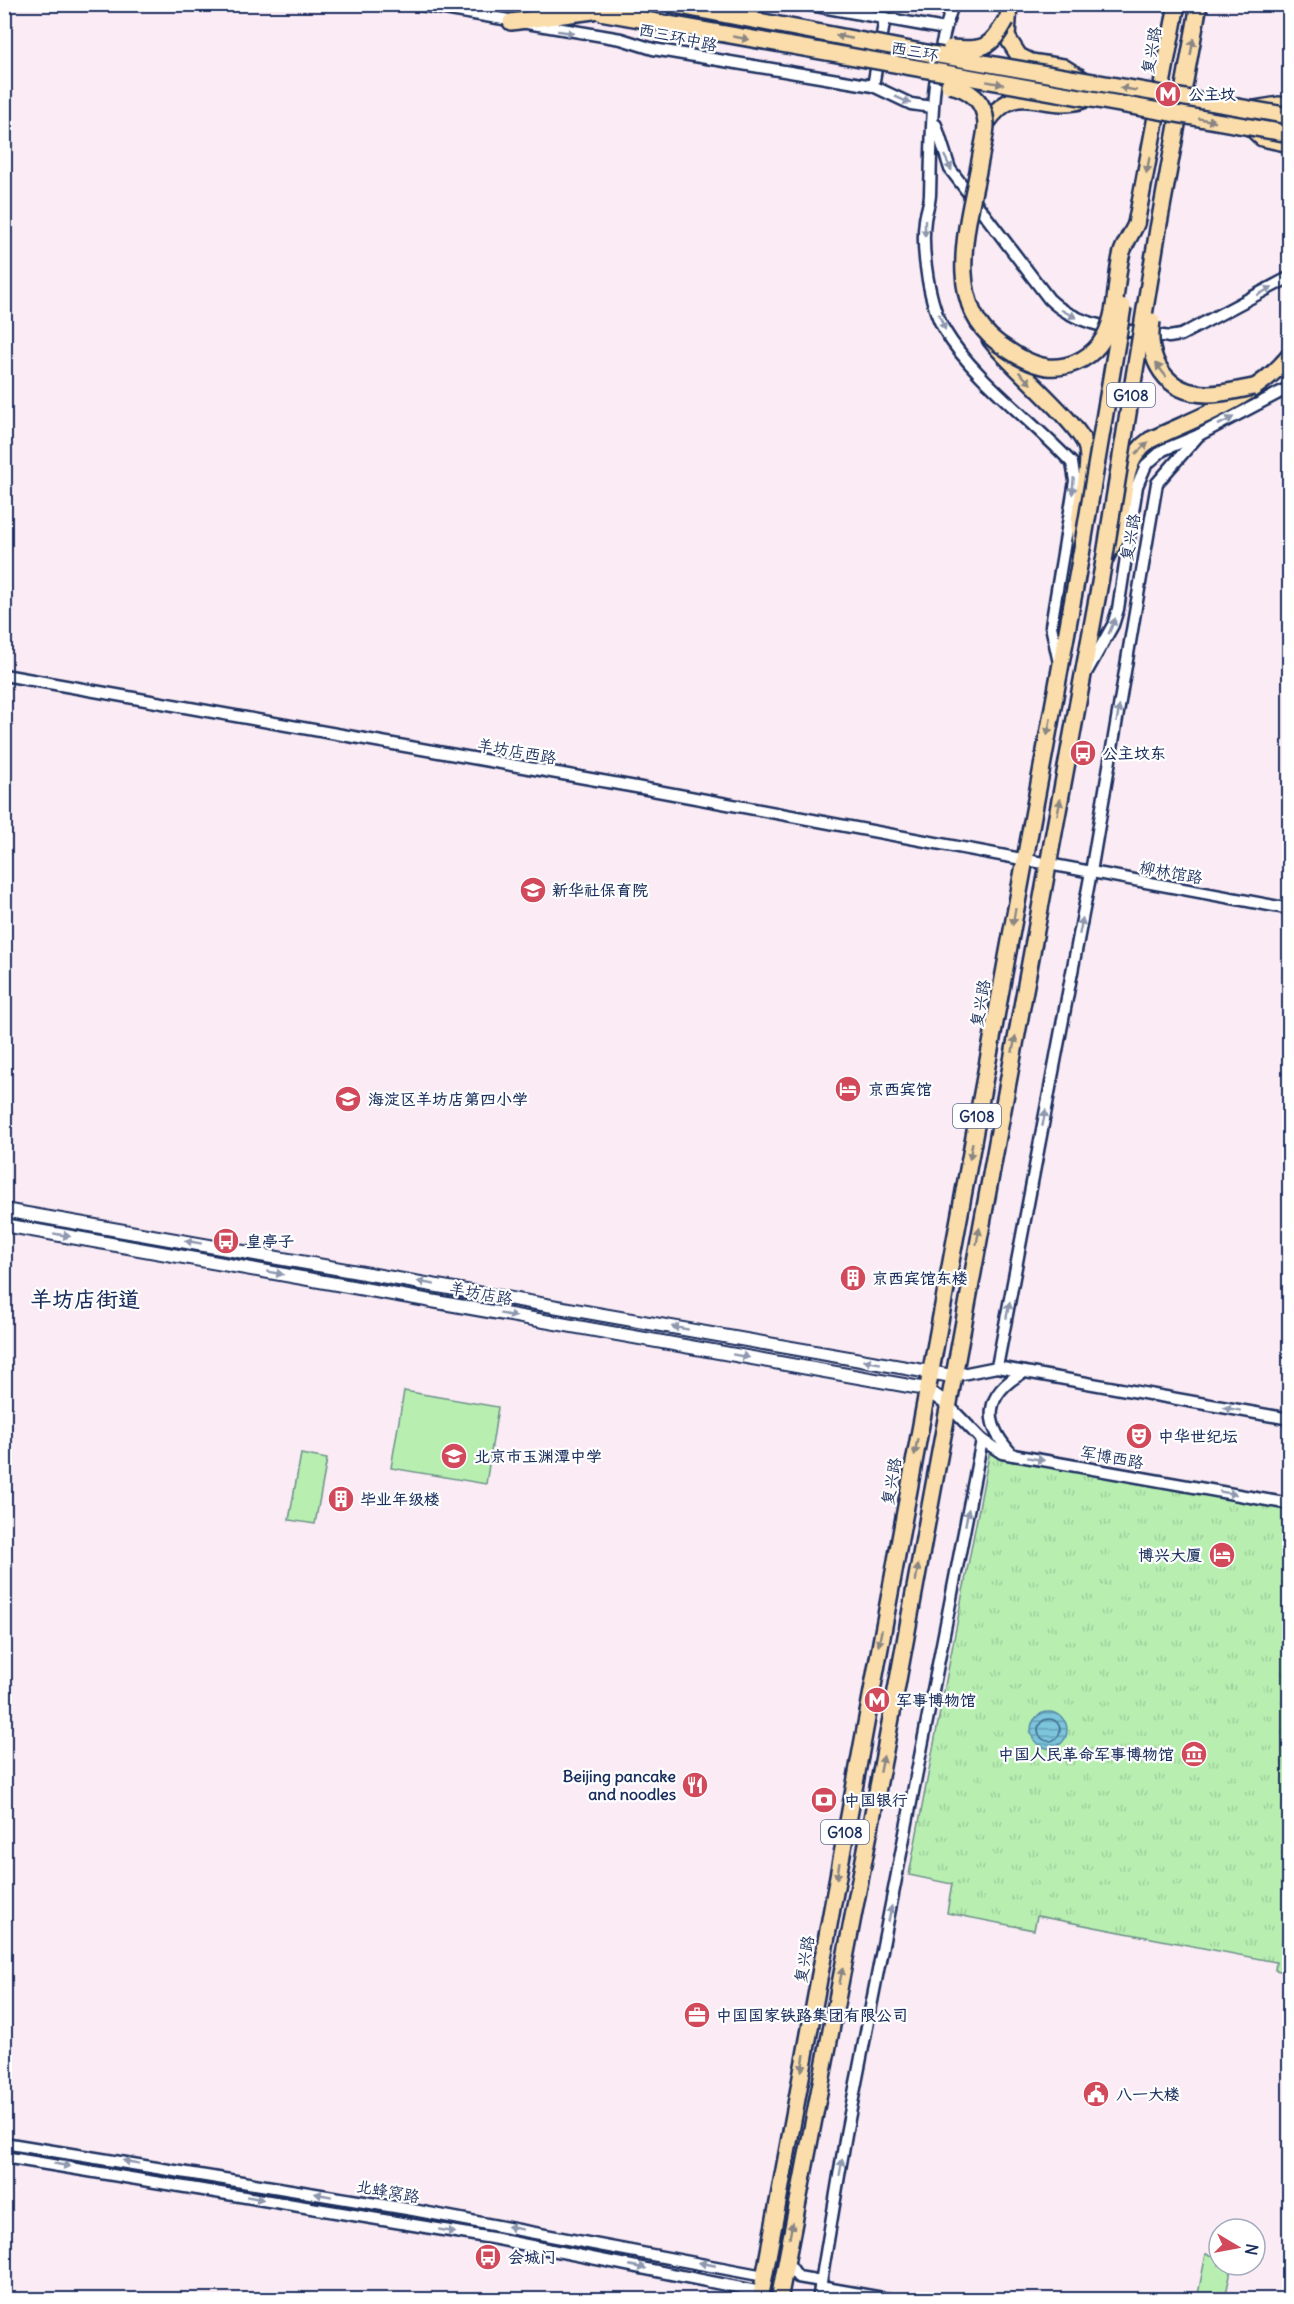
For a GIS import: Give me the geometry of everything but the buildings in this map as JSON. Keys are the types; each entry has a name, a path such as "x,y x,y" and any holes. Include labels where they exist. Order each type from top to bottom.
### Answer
{"highway":[{"name":"西三环","path":"534,4 597,12 927,72 1290,134"},
{"name":"西三环","path":"669,4 932,54 1290,116"},
{"path":"932,54 952,48 978,50 998,35 1006,20 1009,4"},
{"name":"复兴路","path":"760,2296 1081,555 1136,224 1177,4"},
{"name":"复兴路","path":"780,2295 886,1744 952,1376 1083,678 1158,229 1199,4"},
{"path":"511,22 597,12"},
{"path":"1006,20 1010,44 1018,56 1031,62 1063,67 1087,81"},
{"path":"927,72 944,84 970,91 980,105 986,124"},
{"path":"1081,555 1079,524 1088,454 1084,441 1070,422 1003,356 986,334 969,303 963,271 986,124 993,114 1013,100 1022,98 1069,105 1086,99"},
{"path":"1251,110 1279,105 1290,107"},
{"path":"1250,128 1262,138 1290,144"},
{"path":"986,334 1015,355 1039,365 1062,366 1080,361 1091,353 1106,333 1122,252 1136,224"},
{"path":"1158,229 1162,261 1150,338 1156,364 1173,383 1195,393 1218,394 1253,387"},
{"path":"1104,561 1118,533 1129,467 1138,450 1150,440 1240,396 1270,375 1290,355"}],"main road":[{"name":"羊坊店路","path":"4,1210 952,1376"},
{"name":"羊坊店路","path":"4,1225 926,1389 947,1404"}],"street":[{"name":"西三环中路","path":"415,4 621,39 653,49 873,86 911,104 932,107"},
{"path":"805,4 945,29 958,4"},
{"name":"复兴路","path":"954,4 936,64 932,107 930,198 925,229 926,266 934,303 944,330 959,352 1072,463 1075,481 1051,626 1060,669"},
{"path":"873,86 885,18"},
{"path":"932,107 943,154 950,169 1049,299 1061,310 1077,319 1169,337 1181,335 1290,278"},
{"name":"复兴路","path":"1083,678 1113,625 1118,609 1141,474 1153,457 1290,387"},
{"name":"复兴路","path":"997,1367 1091,872 1157,483 1199,435"},
{"name":"羊坊店西路","path":"4,675 1047,865"},
{"name":"柳林馆路","path":"1047,865 1290,909"},
{"path":"952,1376 997,1367 1290,1419"},
{"path":"1013,1455 999,1440 992,1426 991,1413 994,1398 1001,1388 1024,1372"},
{"name":"军博西路","path":"947,1404 982,1440 996,1450 1013,1455 1290,1504"},
{"path":"818,2300 846,2134 982,1440"},
{"name":"北蜂窝路","path":"4,2143 423,2212 764,2276"},
{"name":"北蜂窝路","path":"4,2157 463,2233 739,2286 760,2296"},
{"path":"790,2266 798,2277 894,2300"},
{"path":"739,2286 743,2271"}],"green space":[{"path":"404,1391 498,1407 486,1484 391,1468"},
{"name":"中国人民革命军事博物馆","path":"990,1450 1289,1508 1289,1973 1275,1970 1276,1962 1037,1916 1034,1930 947,1913 952,1884 909,1875"},
{"path":"301,1454 327,1459 315,1524 289,1520"},
{"path":"1206,2254 1207,2277 1230,2277 1225,2299 1197,2299"}],"water":[{"path":"1049,1712 1061,1718 1067,1730 1061,1742 1049,1748 1037,1742 1031,1730 1037,1718"}],"place":[{"name":"公主坟","path":"1168,94"},
{"name":"公主坟东","path":"1083,753"},
{"name":"新华社保育院","path":"533,890"},
{"name":"京西宾馆","path":"848,1089"},
{"name":"海淀区羊坊店第四小学","path":"348,1099"},
{"name":"皇亭子","path":"226,1241"},
{"name":"京西宾馆东楼","path":"853,1278"},
{"name":"中华世纪坛","path":"1139,1436"},
{"name":"北京市玉渊潭中学","path":"454,1456"},
{"name":"毕业年级楼","path":"341,1499"},
{"name":"博兴大厦","path":"1222,1555"},
{"name":"军事博物馆","path":"877,1700"},
{"name":"中国人民革命军事博物馆","path":"1194,1754"},
{"name":"Beijing pancake and noodles","path":"695,1785"},
{"name":"中国银行","path":"824,1800"},
{"name":"中国国家铁路集团有限公司","path":"697,2015"},
{"name":"八一大楼","path":"1096,2094"},
{"name":"会城门","path":"488,2257"}],"district":[{"name":"羊坊店街道","path":"85,1299"}]}
